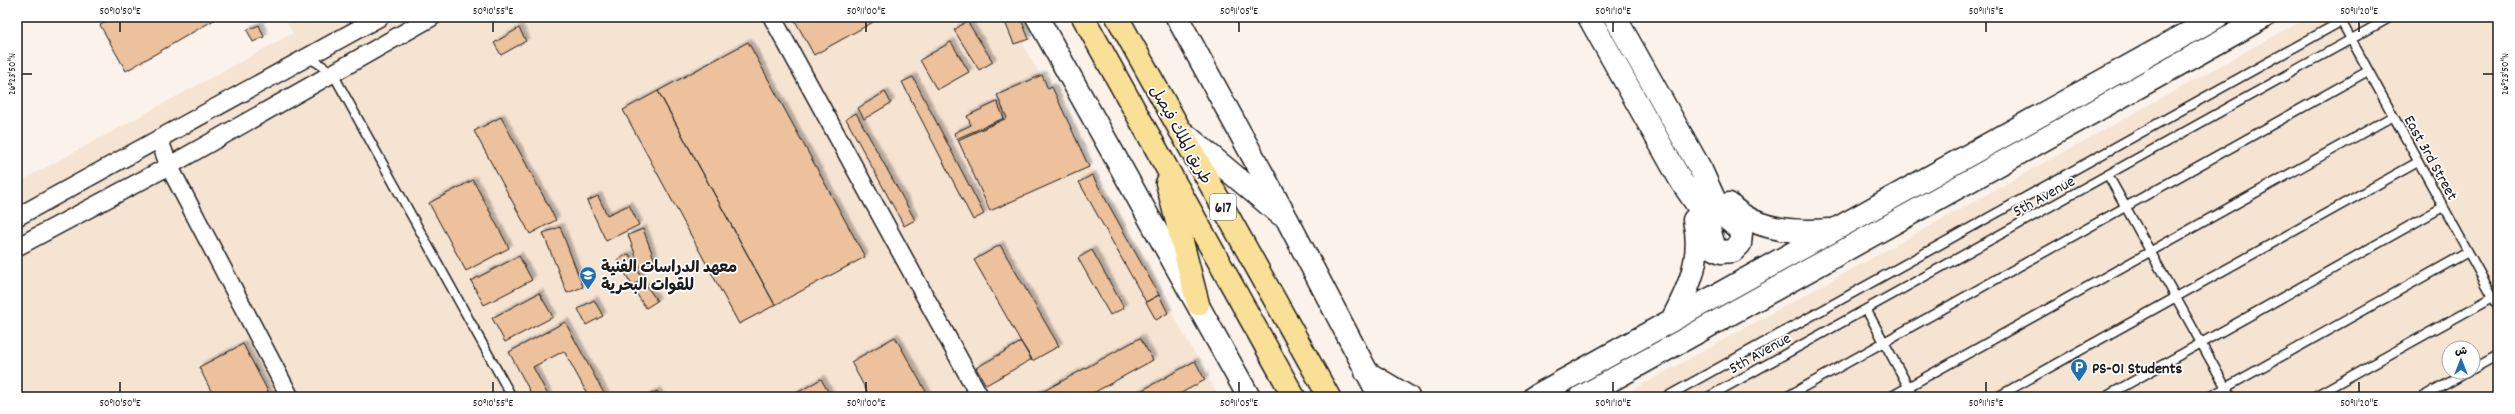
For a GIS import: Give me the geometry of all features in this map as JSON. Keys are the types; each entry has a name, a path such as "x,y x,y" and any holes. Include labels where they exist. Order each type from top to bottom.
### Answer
{"highway":[{"name":"طريق الملك فيصل","path":"1083,17 1163,164 1294,397"},
{"name":"طريق الملك فيصل","path":"1117,17 1328,397"},
{"path":"1163,164 1174,215 1198,304"}],"main road":[{"path":"1037,17 1249,397"},
{"path":"1176,17 1288,221 1380,397"},
{"path":"1589,17 1681,181 1706,219 1715,249 1721,252 1733,252 1740,244 1741,233 1723,214 1701,170 1615,17"},
{"path":"1534,397 2218,17"},
{"path":"1581,397 2264,17"},
{"path":"1180,130 1288,221"},
{"path":"1701,170 1737,213 1754,222 1795,231 1836,229"},
{"path":"1672,320 1692,278 1698,248 1693,214 1681,181"},
{"path":"1366,372 1408,397"}],"street":[{"path":"17,217 380,17"},
{"path":"17,247 169,166 332,72 432,17"},
{"path":"772,17 980,397"},
{"path":"158,139 169,166 290,397"}],"lane":[{"name":"5th Avenue","path":"1666,397 2350,17"},
{"name":"5th Avenue","path":"1708,397 2391,17"},
{"name":"East 3rd Street","path":"2341,22 2498,306"},
{"path":"308,57 332,72 512,397"},
{"path":"1786,397 2368,71"},
{"path":"1890,397 2393,116"},
{"path":"1997,397 2418,162"},
{"path":"2108,174 2231,397"},
{"path":"2104,397 2443,207"},
{"path":"2209,397 2468,252"},
{"path":"2313,397 2493,297"},
{"path":"1866,309 1914,397"},
{"path":"2481,365 2498,355"},
{"path":"2423,397 2454,380"}],"shaded area":[{"name":"معهد الدراسات الفنية للقوات البحرية","path":"284,17 1008,17 1219,397 17,397 17,183 293,33"},
{"path":"2308,17 2498,17 2498,397 1620,397"}],"building":[{"path":"114,17 219,17 126,71 100,25"},
{"path":"793,17 882,17 814,55"},
{"path":"1003,17 1020,17 1029,39 1014,44"},
{"path":"967,21 993,62 979,70 954,30"},
{"path":"259,25 264,37 253,42 247,30"},
{"path":"519,28 526,41 501,55 494,43"},
{"path":"748,42 865,257 775,305 658,91"},
{"path":"951,42 969,72 937,90 920,60"},
{"path":"1042,75 1048,89 1052,87 1089,167 990,211 958,140 1007,118 997,95"},
{"path":"913,77 984,214 973,220 902,82"},
{"path":"658,91 775,305 739,324 623,110"},
{"path":"885,92 891,103 864,119 858,108"},
{"path":"997,102 1004,118 956,139 954,133 971,125 967,116"},
{"path":"856,113 915,220 904,226 846,119"},
{"path":"501,117 556,220 530,234 474,131"},
{"path":"1092,175 1159,295 1146,302 1079,182"},
{"path":"473,180 509,248 466,271 429,203"},
{"path":"598,196 607,215 629,205 639,225 606,241 587,201"},
{"path":"560,227 583,287 567,293 543,233"},
{"path":"643,229 655,261 640,267 628,235"},
{"path":"1000,245 1059,346 1032,361 974,260"},
{"path":"1092,250 1124,308 1110,315 1078,258"},
{"path":"629,254 643,280 632,285 617,260"},
{"path":"519,256 532,280 484,305 471,281"},
{"path":"646,285 657,301 646,308 636,293"},
{"path":"539,293 553,317 505,342 492,318"},
{"path":"1159,295 1168,313 1156,320 1146,302"},
{"path":"594,300 603,316 586,325 578,309"},
{"path":"565,322 606,397 589,397 564,351 533,367 549,397 533,397 509,352"},
{"path":"895,337 929,397 870,397 851,362"},
{"path":"1140,338 1153,360 1086,397 1033,397"},
{"path":"1021,342 1032,359 986,385 976,368"},
{"path":"243,344 271,397 214,397 199,367"},
{"path":"1195,361 1205,380 1174,397 1130,397"},
{"path":"821,379 831,397 790,397"},
{"path":"657,391 660,397 645,397"}],"place":[{"name":"معهد الدراسات الفنية للقوات البحرية","path":"588,290"},
{"name":"PS-01 Students","path":"2079,382"}]}
